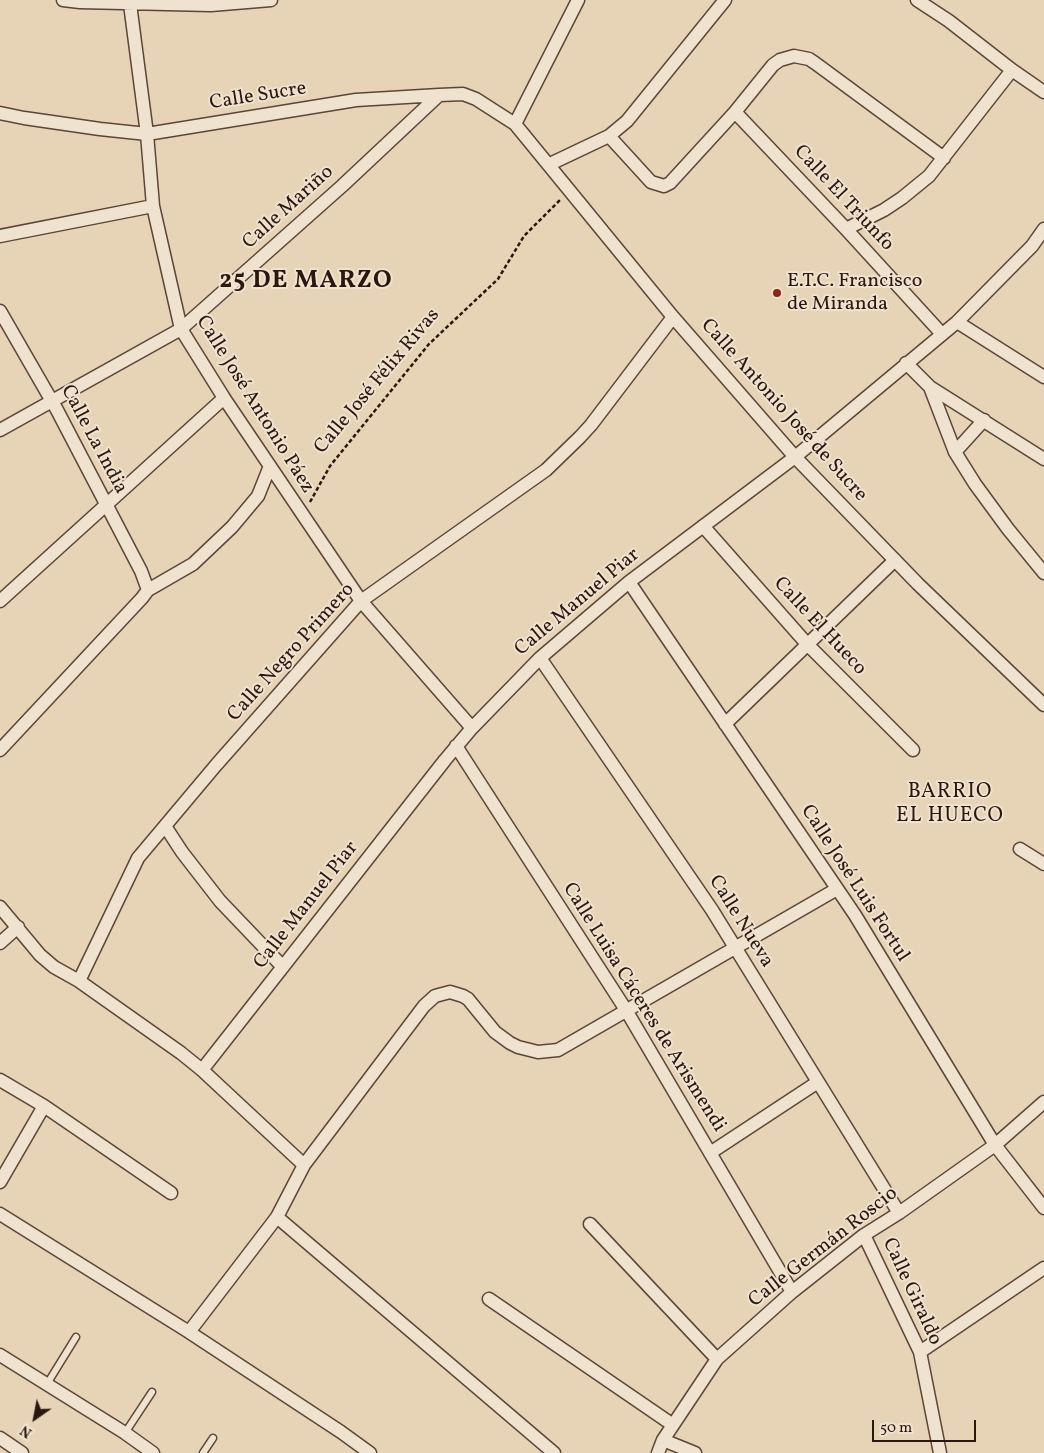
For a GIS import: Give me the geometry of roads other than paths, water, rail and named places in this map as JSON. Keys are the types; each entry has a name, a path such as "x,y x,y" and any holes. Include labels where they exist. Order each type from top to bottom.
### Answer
{"street":[{"path":"64,0 130,4 211,5 271,0"},
{"path":"515,124 578,0"},
{"path":"550,164 610,136 627,121 725,0"},
{"path":"917,0 949,21 1012,70 1044,92"},
{"name":"Calle José Antonio Páez","path":"130,4 147,134 153,206 181,329 302,516 361,601"},
{"path":"610,136 651,182 664,186 670,183 735,112 773,65 787,57 802,57 815,63 944,158"},
{"path":"846,229 884,210 929,176 1012,70"},
{"name":"Calle Mariño","path":"0,430 181,329 342,186 439,94"},
{"name":"Calle Sucre","path":"0,113 100,129 147,134 356,100 463,94 476,99 515,124"},
{"name":"Calle El Triunfo","path":"735,112 942,334"},
{"name":"Calle Antonio José de Sucre","path":"515,124 550,164 673,317 795,457 918,584 1044,705"},
{"path":"0,236 153,206"},
{"name":"Calle Manuel Piar","path":"202,1070 456,746 540,658 629,582 795,457 957,322 1032,246 1044,229"},
{"name":"Calle La India","path":"0,311 52,402 140,571 148,590"},
{"name":"Calle Negro Primero","path":"79,981 138,858 217,764 361,601 546,470 591,425 673,317"},
{"path":"957,322 1044,377"},
{"path":"906,363 930,387 1044,459"},
{"path":"930,387 955,452 975,484 1008,529 1044,573"},
{"path":"0,600 224,398"},
{"path":"955,452 984,420"},
{"path":"0,750 148,590 193,564 232,527 258,496 270,466"},
{"name":"Calle El Hueco","path":"703,526 807,644 913,750"},
{"path":"726,724 896,560"},
{"name":"Calle José Luis Fortul","path":"629,582 855,915 995,1145 1044,1208"},
{"path":"361,601 472,728"},
{"name":"Calle Nueva","path":"540,658 712,910 899,1213"},
{"name":"Calle Luisa Cáceres de Arismendi","path":"456,746 626,1010 792,1292"},
{"path":"165,826 220,901 283,967"},
{"path":"1020,849 1044,864"},
{"path":"189,1332 277,1217 304,1165 424,1006 435,996 450,992 468,999 495,1032 510,1044 538,1052 558,1050 837,889"},
{"path":"0,908 18,927 40,956 180,1052 202,1070 304,1165"},
{"path":"0,942 18,927"},
{"path":"0,1080 44,1106 171,1193"},
{"path":"710,1153 818,1082"},
{"name":"Calle Germán Roscio","path":"658,1453 672,1425 717,1359 792,1292 864,1235 899,1213 995,1145 1044,1102"},
{"path":"0,1182 44,1106"},
{"path":"0,1214 189,1332 370,1453"},
{"path":"277,1217 554,1453"},
{"path":"590,1224 717,1359"},
{"name":"Calle Giraldo","path":"864,1235 920,1352 940,1453"},
{"path":"920,1352 1044,1268"},
{"path":"489,1300 672,1425"},
{"path":"0,1355 125,1433 153,1453"},
{"path":"0,1438 22,1453"},
{"path":"663,1440 695,1453"}],"lane":[{"path":"47,1384 76,1337"},
{"path":"125,1433 152,1392"},
{"path":"203,1453 214,1438"}],"place":[{"name":"E.T.C. Francisco de Miranda","path":"777,293"}],"district":[{"name":"25 DE MARZO","path":"306,282"},
{"name":"BARRIO EL HUECO","path":"950,805"}]}
